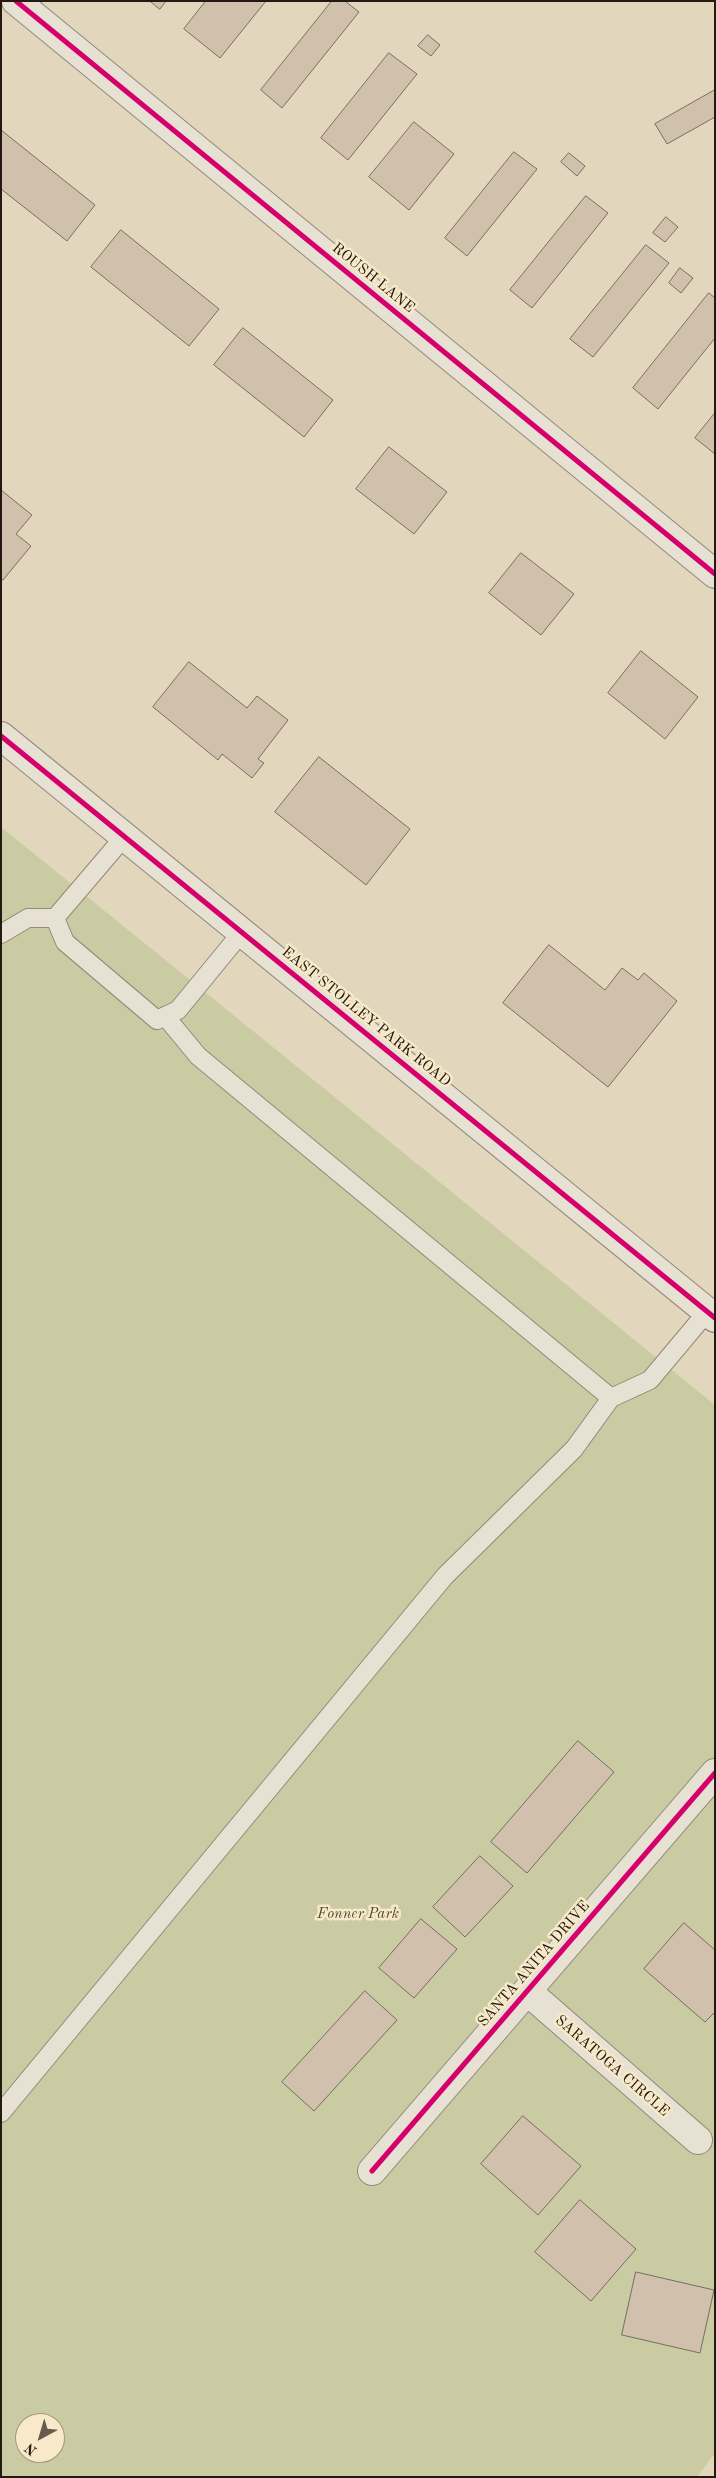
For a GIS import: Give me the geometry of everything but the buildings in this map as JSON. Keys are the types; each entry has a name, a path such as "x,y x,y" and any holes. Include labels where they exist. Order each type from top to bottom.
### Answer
{"street":[{"name":"ROUSH LANE","path":"16,1 715,574"},
{"name":"EAST STOLLEY PARK ROAD","path":"1,736 711,1315"},
{"name":"SANTA ANITA DRIVE","path":"372,2171 715,1773"},
{"name":"SARATOGA CIRCLE","path":"527,1992 698,2140"}],"lane":[{"path":"1,934 28,918 55,918 124,836"},
{"path":"55,918 64,942 157,1020 178,1010 242,932"},
{"path":"165,1016 198,1056 611,1398"},
{"path":"1,2113 445,1576 574,1450 611,1398 650,1380 711,1315"}],"green space":[{"name":"Fonner Park","path":"1,827 715,1405 715,2453 697,2477 1,2477"}],"cycle path":[{"path":"16,1 715,574"},
{"path":"1,736 715,1318"},
{"path":"372,2171 715,1773"}]}
